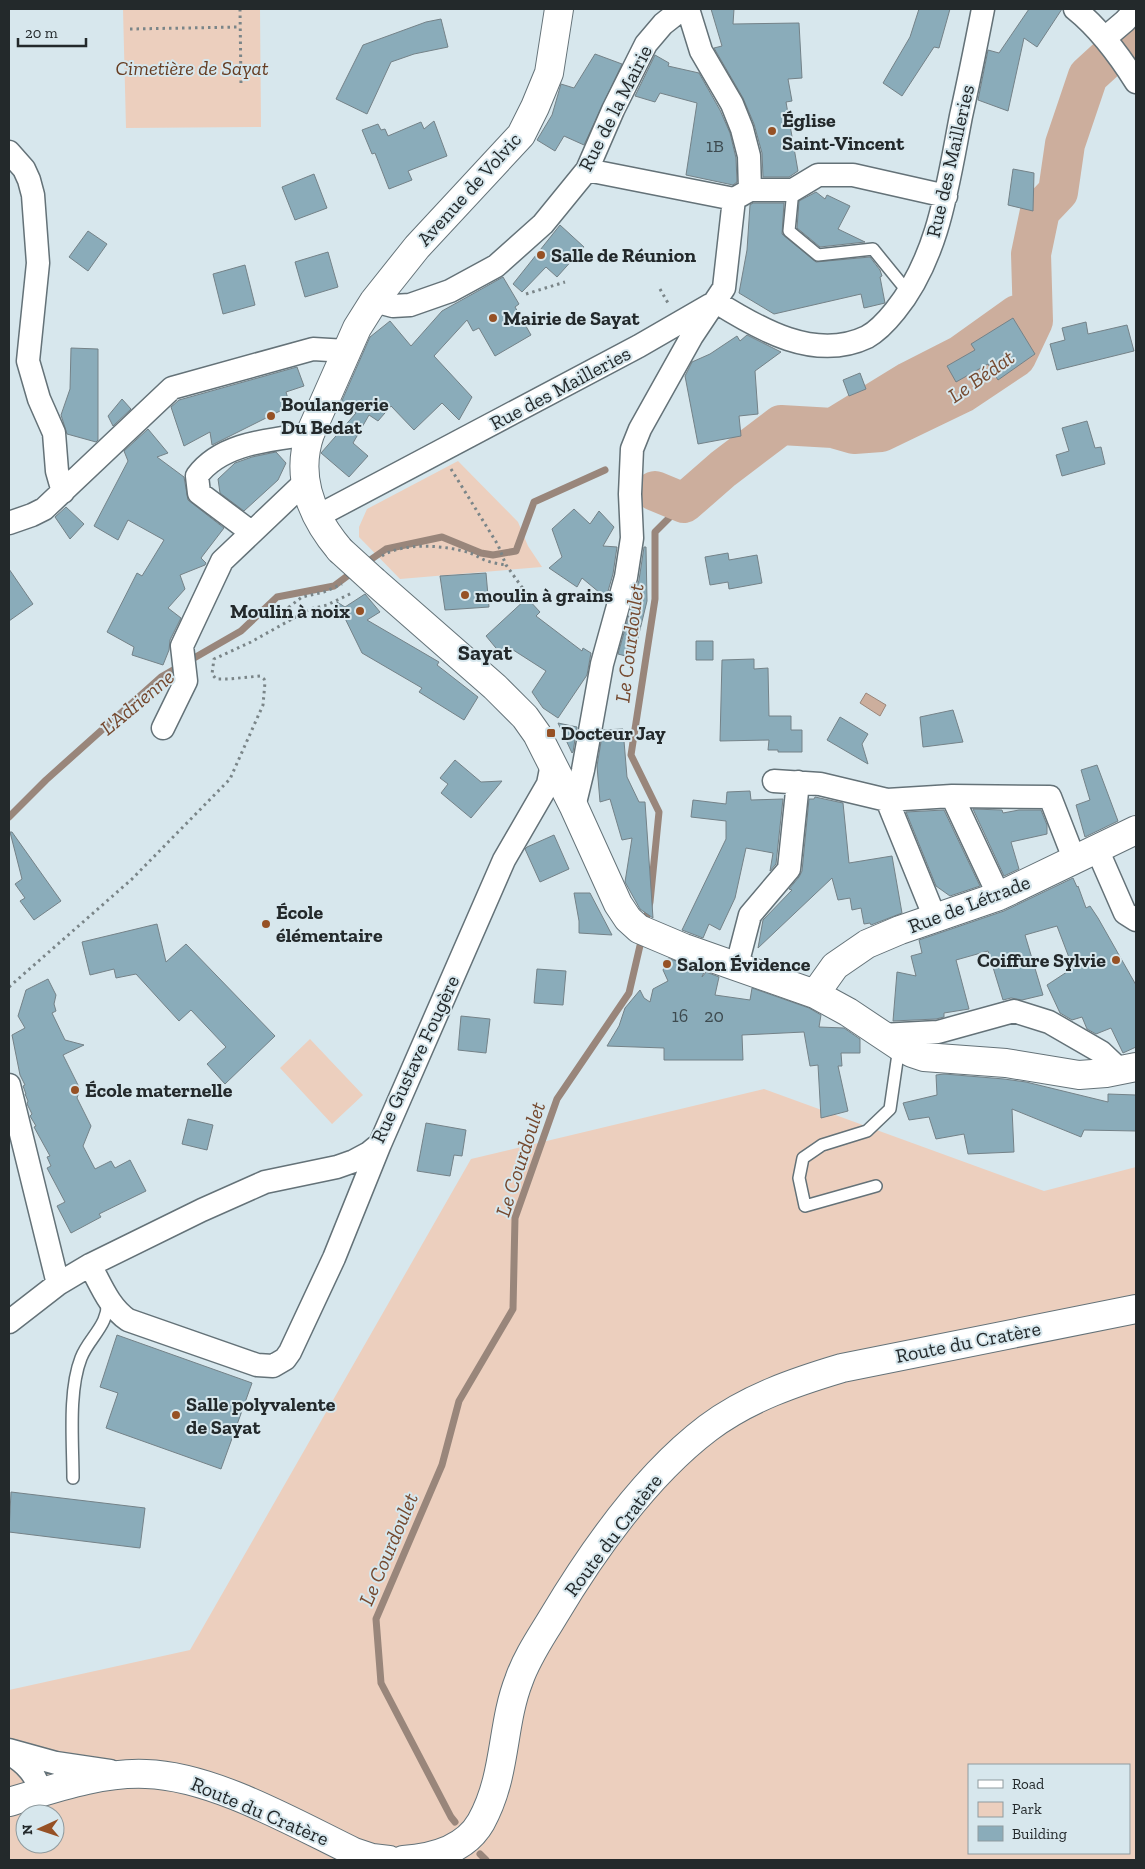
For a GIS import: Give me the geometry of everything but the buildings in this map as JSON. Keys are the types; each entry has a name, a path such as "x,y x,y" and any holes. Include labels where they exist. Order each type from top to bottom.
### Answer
{"street":[{"name":"Avenue de Volvic","path":"559,9 549,73 521,135 417,247 374,301 357,328 310,434 306,446 304,464 305,482 310,504 316,517 340,550 512,703 537,734 574,807 618,904 628,919 639,929 653,936 737,966"},
{"name":"Rue de la Mairie","path":"374,301 392,306 410,305 450,291 481,276 508,257 543,224 587,170 612,110 646,44 663,24 682,9"},
{"path":"574,807 583,770 602,664 626,577 632,538 630,494 632,449 640,429 692,336 724,288 749,156 742,129 732,104 701,51 688,9"},
{"name":"Rue des Mailleries","path":"316,517 630,350 716,302 735,314 791,341 809,344 840,344 860,339 875,332 890,318 908,292 922,266 934,235 946,196 983,9"},
{"path":"1074,9 1091,22 1112,47 1136,82"},
{"path":"1112,47 1125,21 1136,9"},
{"path":"9,152 24,169 29,180 32,196 38,264 28,361 39,399 54,433 57,471 63,492"},
{"path":"587,170 742,195 793,190 818,175 853,175 946,196"},
{"path":"9,523 44,509 172,388 312,349 347,351"},
{"path":"251,532 199,493 197,476 202,469 220,454 261,442 310,434"},
{"path":"163,728 186,681 182,646 222,561 305,482"},
{"name":"Rue Gustave Fougère","path":"9,1322 58,1284 90,1265 241,1191 265,1182 354,1161 369,1153 380,1144 504,860 548,784 552,764"},
{"path":"774,781 820,784 887,800 952,796 1050,797 1125,913 1136,920"},
{"path":"798,782 789,869 750,915 737,966 815,994 848,1012 912,1054 924,1057 1006,1063 1069,1074 1090,1075 1129,1069"},
{"path":"952,796 999,896"},
{"path":"887,800 936,918"},
{"name":"Rue de Létrade","path":"815,994 829,974 851,954 867,944 900,930 999,896 1136,830"},
{"path":"890,1040 938,1032 1014,1011 1049,1022 1129,1069"},
{"path":"9,1085 58,1284"},
{"path":"90,1265 114,1308 128,1320 257,1365 273,1366 285,1359 301,1330 334,1258 380,1144"},
{"name":"Route du Cratère","path":"403,1860 435,1856 453,1848 467,1839 481,1822 499,1775 515,1692 524,1668 535,1647 578,1576 636,1498 680,1451 709,1427 770,1392 801,1380 842,1368 1136,1309"},
{"path":"9,1752 98,1771 146,1774"},
{"path":"9,1752 30,1768 38,1781 41,1792"},
{"name":"Route du Cratère","path":"9,1802 107,1776 146,1774 182,1778 217,1789 250,1803 354,1852 372,1858 389,1860"}],"lane":[{"path":"793,190 789,232 818,255 873,249 908,292"},
{"path":"876,1186 805,1206 799,1178 803,1158 822,1145 867,1131 890,1109 890,1040"},
{"path":"74,1478 74,1383 80,1359 101,1329 108,1304 105,1293"}],"path":[{"path":"240,9 241,85"},
{"path":"130,29 240,27"},
{"path":"526,294 565,282"},
{"path":"441,451 461,487 498,545 506,565 524,590"},
{"path":"9,987 132,879 230,779 263,705 265,682 260,676 216,679 212,674 214,659 251,642 310,609 327,605 375,583"}],"green space":[{"name":"Cimetière de Sayat","path":"123,9 260,9 261,127 126,128"},
{"path":"458,461 518,522 528,546 542,567 400,579 359,537 359,527 367,509"},
{"path":"310,1039 363,1095 332,1124 280,1068"},
{"path":"764,1089 1044,1191 1136,1167 1136,1860 9,1860 9,1690 190,1650 471,1159"}],"shaded area":[{"path":"866,693 886,705 880,716 860,703"}],"waterway":[{"name":"Le Bédat","path":"655,491 684,503 723,469 781,425 833,428 854,434 881,432 962,393 1016,357 1033,321 1031,254 1040,211 1058,192 1065,144 1088,76 1136,32"},
{"path":"833,428 908,382 961,355 1017,315"},
{"name":"L'Adrienne","path":"363,565 386,549 442,537 481,553 493,555 516,551 534,502 605,470"},
{"name":"Le Courdoulet","path":"645,924 650,902 659,812 631,755 655,599 655,532 684,503"},
{"name":"L'Adrienne","path":"9,817 46,780 161,677 241,631 277,597 334,586 354,571"},
{"name":"Le Courdoulet","path":"455,1822 381,1683 376,1619 442,1465 459,1401 513,1309 515,1218 557,1099 629,993 642,937"},
{"name":"Le Courdoulet","path":"480,1854 486,1860"}],"place":[{"name":"Église Saint-Vincent","path":"772,131"},
{"name":"Salle de Réunion","path":"541,255"},
{"name":"Mairie de Sayat","path":"493,318"},
{"name":"Boulangerie Du Bedat","path":"271,416"},
{"name":"moulin à grains","path":"465,595"},
{"name":"Moulin à noix","path":"360,611"},
{"name":"Docteur Jay","path":"551,733"},
{"name":"École élémentaire","path":"266,924"},
{"name":"Coiffure Sylvie","path":"1116,960"},
{"name":"Salon Évidence","path":"667,964"},
{"name":"École maternelle","path":"75,1090"},
{"name":"Salle polyvalente de Sayat","path":"176,1415"}],"district":[{"name":"Sayat","path":"485,652"}]}
